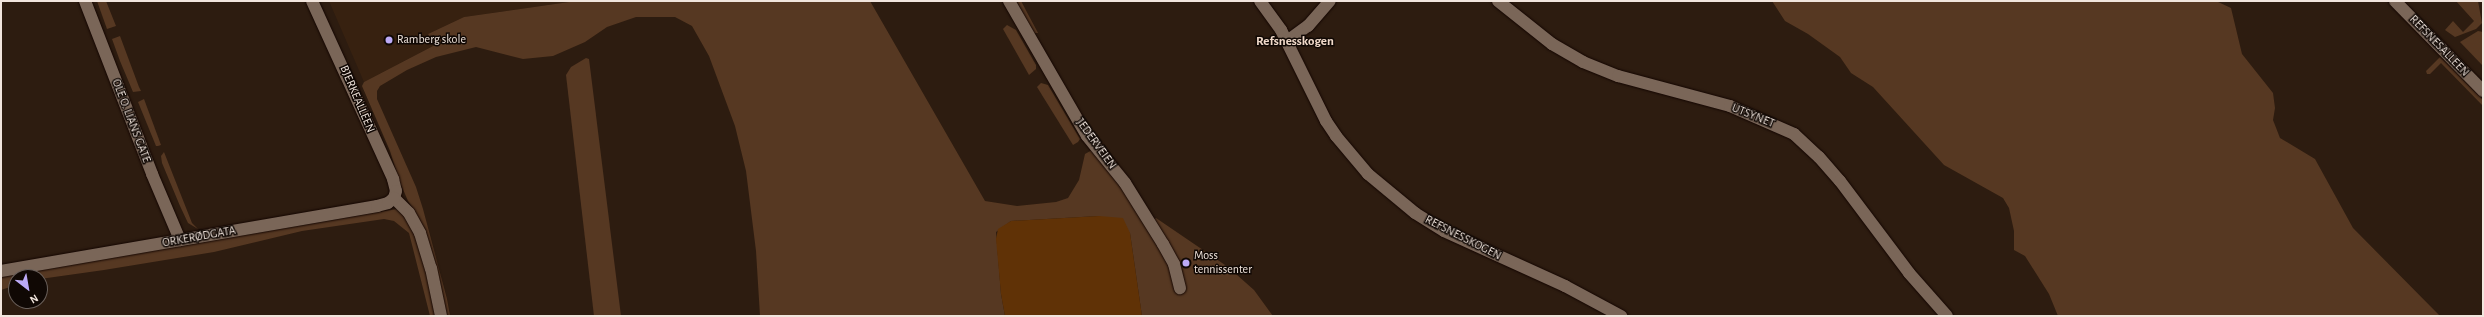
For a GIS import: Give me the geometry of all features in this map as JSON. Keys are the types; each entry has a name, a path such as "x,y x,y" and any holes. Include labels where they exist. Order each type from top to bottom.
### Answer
{"street":[{"name":"OLE O. LIANS GATE","path":"85,1 152,174 180,240"},
{"name":"BJERKEALLÈEN","path":"312,1 393,179 396,191 394,198"},
{"name":"JEDERVEIEN","path":"1009,1 1087,136 1125,183 1163,244 1174,264 1180,288"},
{"name":"REFSNESSKOGEN","path":"1260,1 1287,41 1316,104 1336,136 1368,174 1397,199 1444,231 1565,286 1621,316"},
{"path":"1287,41 1308,26 1330,1"},
{"name":"UTSYNET","path":"1498,1 1552,44 1582,62 1618,76 1730,106 1794,134 1819,157 1840,181 1909,273 1947,316"},
{"name":"REFSNESALLEEN","path":"2395,1 2483,91"},
{"name":"ORKERØDGATA","path":"1,271 377,206 388,203 394,198"},
{"path":"394,198 409,213 420,232 431,268 441,316"}],"shaded area":[{"path":"97,1 106,1 116,26 107,29"},
{"name":"Ramberg skole","path":"329,1 577,1 464,17 428,34 435,45 364,82"},
{"path":"576,1 870,1 985,201 1017,206 1056,202 1068,198 1079,180 1085,154 1092,150 1123,186 1147,224 1156,218 1228,267 1254,290 1273,316 1142,316 1130,233 1099,216 1011,221 996,232 1001,294 1005,316 760,316 756,251 746,171 735,126 709,56 692,26 675,17 636,17 607,27 585,42 553,56 523,59 476,47 436,57 407,70 380,86 377,91 377,99 416,187 423,209 447,299 450,316 445,316 416,213 408,201 399,180 390,151 362,86 364,82 435,45 428,34 464,17"},
{"path":"1016,1 1021,1 1038,33 1034,33"},
{"path":"1772,1 2216,1 2231,8 2242,54 2273,93 2275,108 2273,120 2280,138 2315,159 2353,228 2440,316 2058,316 2049,294 2025,256 2014,250 2014,231 2009,208 2003,198 1944,165 1873,87 1851,73 1840,57 1808,34 1785,21"},
{"path":"2456,1 2478,1 2482,23 2476,29 2455,37 2445,30 2453,21 2463,32 2474,21"},
{"path":"1007,25 1016,30 1036,65 1036,69 1029,75 1003,29"},
{"path":"2478,31 2483,32 2483,66 2460,42"},
{"path":"120,36 141,91 133,92 120,61 112,39"},
{"path":"2440,57 2483,100 2483,106 2441,63 2430,74 2427,74 2426,71"},
{"path":"586,58 589,59 621,316 594,316 566,75 571,67"},
{"path":"1041,83 1048,85 1080,139 1073,145 1037,87"},
{"path":"144,99 161,145 158,146 156,146 138,102"},
{"path":"164,152 192,223 198,229 188,223 180,206 162,163 161,156"},
{"path":"397,209 411,222 429,279 437,316 430,316 409,233 394,221 384,219 302,231 214,252 104,270 48,278 48,269 42,269"},
{"path":"1099,216 1123,218 1130,233 1142,316 1005,316 1001,294 996,239 998,229 1011,221"},
{"path":"8,275 8,288 1,290 1,276"}],"place":[{"name":"Ramberg skole","path":"389,40"},
{"name":"Moss tennissenter","path":"1186,263"}],"district":[{"name":"Refsnesskogen","path":"1295,42"}]}
